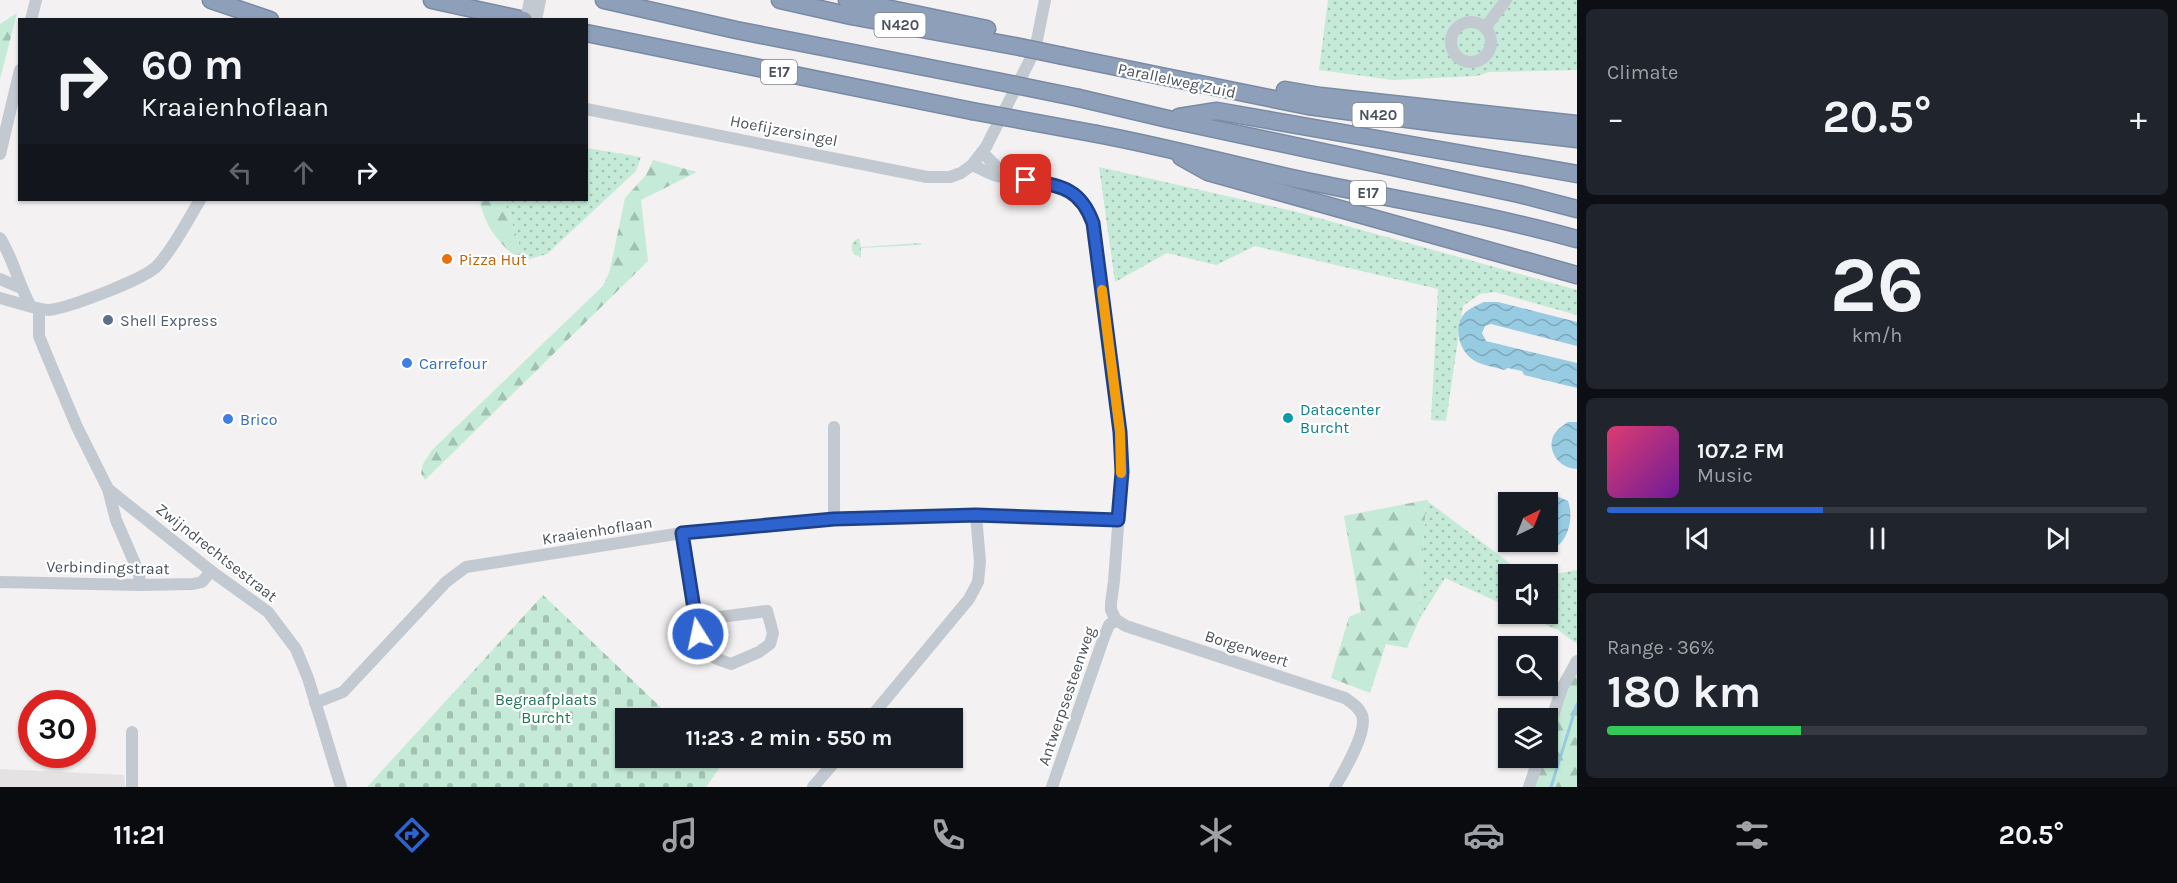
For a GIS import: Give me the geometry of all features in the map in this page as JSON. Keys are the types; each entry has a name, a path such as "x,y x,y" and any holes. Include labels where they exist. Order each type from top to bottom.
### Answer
{"highway":[{"path":"211,0 264,18"},
{"path":"432,0 515,18"},
{"name":"E17","path":"604,0 736,30 1079,98 1403,168 1577,209"},
{"name":"Parallelweg Zuid","path":"780,0 851,16 1021,42"},
{"name":"Parallelweg Zuid","path":"848,0 933,16 1021,42 1308,106 1577,139"},
{"name":"E17","path":"588,33 972,111 1159,146 1298,179 1577,239"},
{"name":"Parallelweg Zuid","path":"1063,52 1320,96 1577,124"},
{"path":"1168,119 1217,111 1577,174"},
{"path":"1159,146 1208,172 1577,275"}],"street":[{"path":"32,18 36,0"},
{"path":"526,18 530,0"},
{"path":"536,18 540,0"},
{"path":"972,165 982,152 1035,51 1045,0"},
{"path":"1485,28 1506,0"},
{"path":"0,154 18,78"},
{"name":"Hoefijzersingel","path":"588,109 927,177 950,177 972,165"},
{"path":"982,152 1008,178"},
{"name":"Antwerpsesteenweg","path":"972,165 994,175 1059,186 1071,191 1087,207 1093,223 1120,432 1122,472 1111,603 1111,610 1116,620 1108,625 1052,787"},
{"path":"0,298 48,310 138,280 157,266 199,201"},
{"name":"Zwijndrechtsestraat","path":"0,238 21,288 35,307 39,336 77,427 108,489 116,520 139,573 140,585"},
{"path":"0,279 21,288"},
{"path":"834,427 834,519"},
{"name":"Zwijndrechtsestraat","path":"108,489 268,612 296,649 308,678 341,787"},
{"path":"878,708 969,599 978,582 980,562 976,515"},
{"name":"Kraaienhoflaan","path":"315,703 343,692 446,582 466,567 682,533 834,519 976,515 1118,520"},
{"path":"682,533 696,620 701,647 712,657 732,664 759,652 770,644 772,633 767,611 696,620"},
{"name":"Verbindingstraat","path":"0,582 194,584 202,582 212,571"},
{"name":"Borgerweert","path":"1116,620 1126,626 1345,698 1355,705 1362,716 1363,729 1335,787"},
{"path":"1555,708 1562,688 1577,661"},
{"path":"132,732 132,787"},
{"path":"813,787 829,768"},
{"path":"1529,787 1536,768"}],"shaded area":[{"path":"0,769 124,775 125,787 0,787"}],"green space":[{"path":"1328,0 1577,0 1577,70 1489,72 1477,76 1393,80 1319,70"},
{"path":"17,13 0,79 0,24"},
{"path":"588,148 641,157 636,171 547,254 529,259 512,254 519,243 504,201 588,201"},
{"path":"653,160 697,172 641,200 648,261 425,480 421,473 423,464 432,450 603,286 610,270 625,198 646,175"},
{"path":"1099,167 1297,212 1577,290 1577,315 1495,292 1480,294 1463,306 1446,421 1431,420 1438,289 1255,246 1216,265 1167,253 1115,282"},
{"path":"479,201 504,201 519,243 512,254 491,230"},
{"path":"859,238 861,247 921,243 921,245 861,248 861,258 853,253 852,248 853,242"},
{"path":"1426,500 1511,564 1498,564 1498,602 1445,578 1419,620"},
{"path":"1426,500 1419,620 1407,648 1386,644 1370,693 1331,678 1349,617 1361,612 1344,516"},
{"path":"1577,570 1577,644 1558,630 1544,624 1558,624 1558,573"},
{"name":"Begraafplaats Burcht","path":"543,595 662,708 615,708 615,768 720,768 706,787 367,787"},
{"path":"1577,672 1577,787 1535,787 1542,768 1558,768 1558,713"}],"water":[{"path":"1484,302 1498,302 1577,322 1577,346 1491,324 1485,326 1482,333 1486,341 1577,363 1577,388 1524,375 1522,371 1508,368 1504,370 1471,358 1459,339 1459,324 1467,311"},
{"path":"1568,422 1577,422 1577,469 1562,464 1555,456 1552,446 1554,434"},
{"path":"1558,497 1568,501 1570,510 1568,530 1558,546"}],"waterway":[{"path":"1551,787 1577,704"}],"slow traffic":[{"path":"1102,290 1120,432 1121,473"}],"place":[{"name":"Pizza Hut","path":"447,259"},
{"name":"Shell Express","path":"108,320"},
{"name":"Carrefour","path":"407,363"},
{"name":"Datacenter Burcht","path":"1288,418"},
{"name":"Brico","path":"228,419"}],"route":[{"path":"698,634 682,533 834,519 976,515 1118,520 1122,472 1120,432 1093,223 1087,207 1071,191 1059,186 1026,180"}]}
